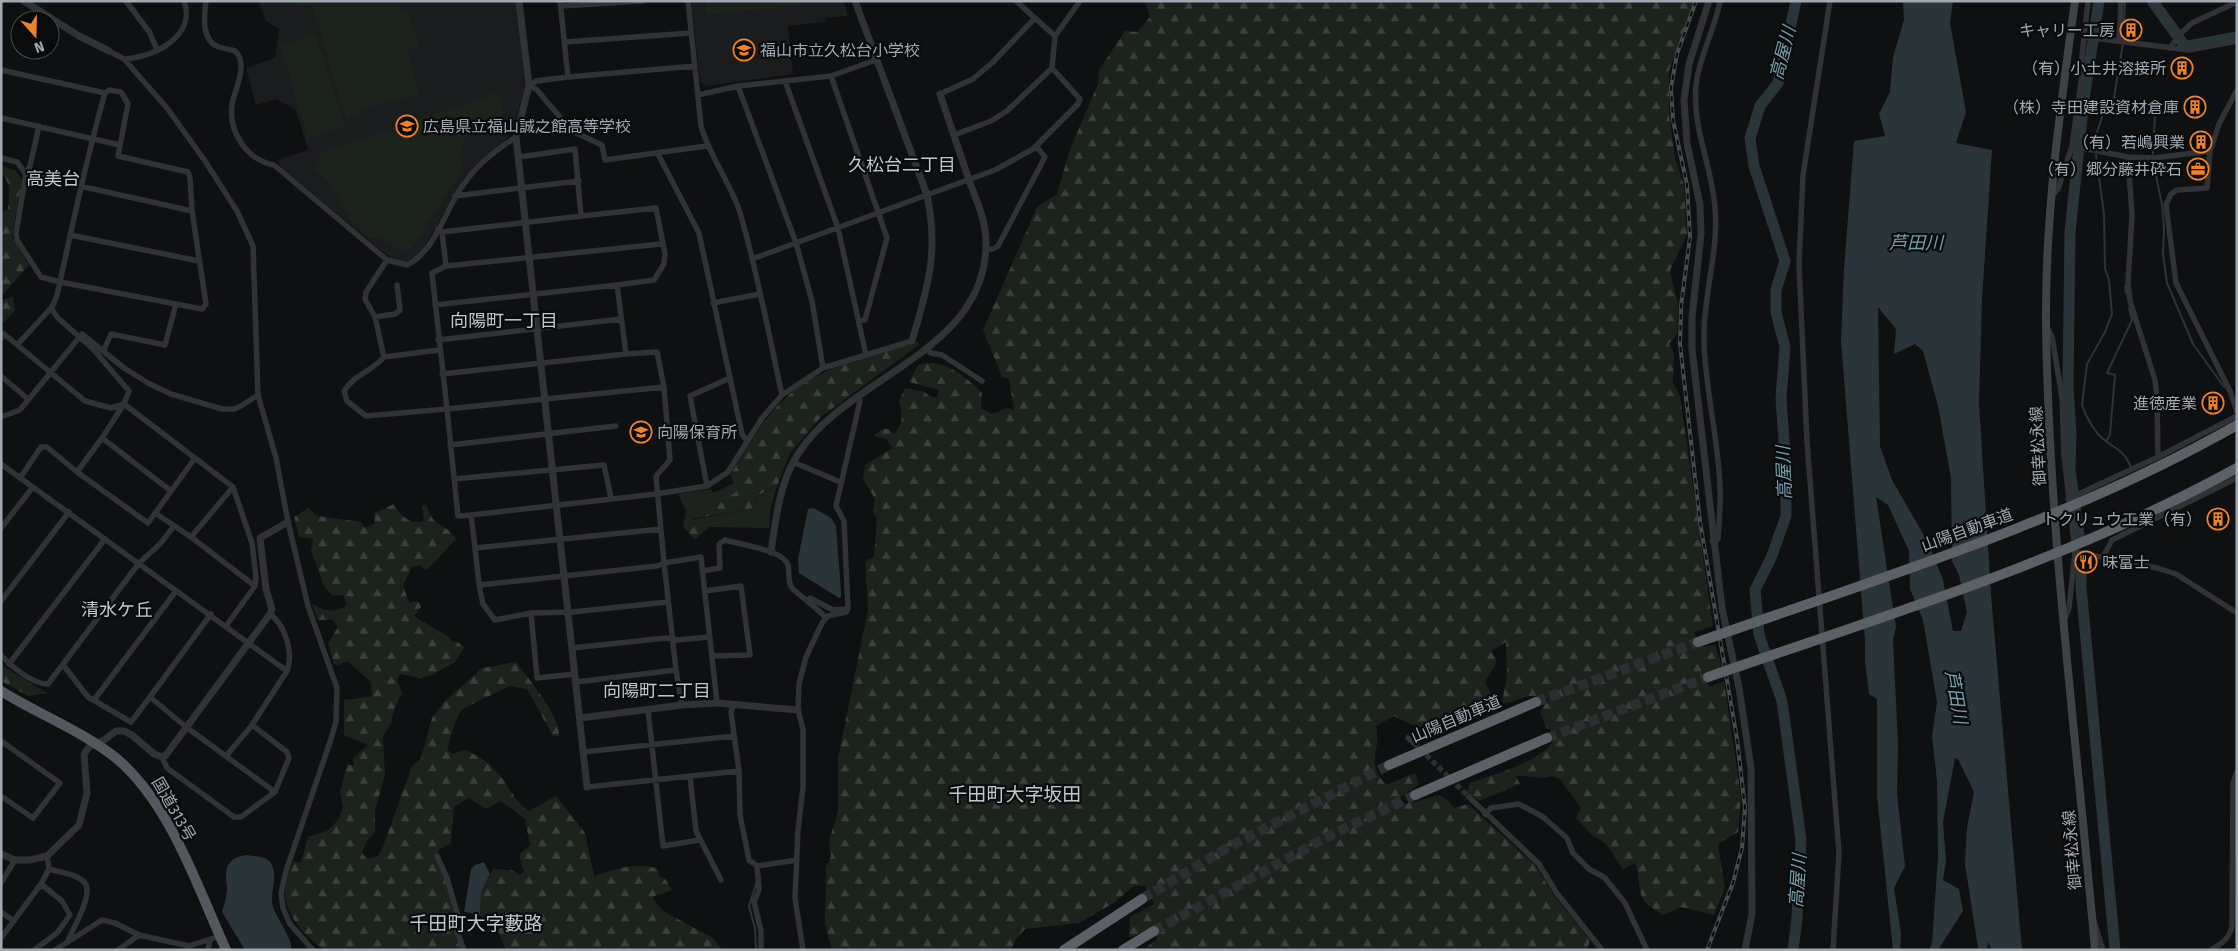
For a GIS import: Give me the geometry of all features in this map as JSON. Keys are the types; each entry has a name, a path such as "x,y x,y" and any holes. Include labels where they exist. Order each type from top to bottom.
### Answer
{"highway":[{"name":"山陽自動車道","path":"1698,642 1952,552 2047,516 2149,471 2237,425"},
{"path":"1708,678 1932,600 2044,558 2137,518 2237,468"},
{"name":"国道313号","path":"1,690 95,744 114,756 131,772 149,793 171,829 215,938 226,950"},
{"name":"山陽自動車道","path":"1389,765 1536,702"},
{"path":"1415,795 1547,738"},
{"path":"1064,950 1142,899"},
{"path":"1124,950 1154,931"}],"main road":[{"name":"御幸松永線","path":"2075,1 2061,101 2051,197 2046,324 2057,561 2094,950"}],"street":[{"path":"24,1 78,36 124,59 167,108 205,161 237,211 254,246 258,395 276,458 288,522 308,606 337,688 336,722 286,870 281,893 283,908 290,924 305,947 313,950"},
{"path":"126,1 150,33 157,50"},
{"path":"124,59 142,57 172,41 180,33 187,19 188,10 184,1"},
{"path":"206,1 204,22 207,35 218,47 230,49 238,54 240,77 232,105 232,113 234,126 242,144 250,155 260,161 274,165 387,260 407,265 419,259 440,231 456,196 472,173 516,137"},
{"path":"519,1 529,86 516,137 587,787 739,772"},
{"path":"568,77 561,4 643,1"},
{"path":"688,1 701,126 707,146 735,199 752,259 782,395"},
{"path":"662,244 446,266 432,273 458,516 656,494 707,486 728,472 762,418 782,395 823,368 912,341 929,281 933,259 932,225 927,195 855,1"},
{"path":"1016,1 1055,36"},
{"path":"954,135 991,121 1007,110 1052,68 1055,36 1080,1"},
{"path":"1709,1 1689,64 1684,100 1687,143 1700,204 1701,234 1692,317 1692,349 1712,541 1722,608 1739,688 1751,768 1752,914 1746,950"},
{"path":"1712,541 1718,539 1720,487 1704,340 1704,307 1715,243 1715,208 1699,135 1696,85 1700,66 1717,18 1720,1"},
{"path":"1830,1 1803,175 1799,264 1807,442 1839,853 1832,950"},
{"path":"2051,197 2058,189 2074,146 2090,37 2088,1"},
{"path":"2120,1 2122,41"},
{"path":"2156,1 2178,36"},
{"path":"2170,48 2178,36 2192,23 2237,2"},
{"path":"771,552 781,493 799,452 824,424 946,333 963,312 979,281 986,250 985,226 940,94 974,79 1035,18"},
{"path":"565,42 691,32"},
{"path":"2090,37 2189,50 2237,41"},
{"path":"698,94 738,86 831,76 876,60"},
{"path":"529,86 536,81 568,77 695,66"},
{"path":"752,259 1010,163 1036,146 1078,104 1080,99 1052,68"},
{"path":"1,70 105,92 109,90 121,92 128,104 118,156 188,172 206,304 202,309 41,277 17,240 16,233 26,174 30,166 39,126"},
{"path":"831,76 887,238 865,320 859,321"},
{"path":"785,81 838,228 866,355"},
{"path":"529,86 536,89 572,131 602,145 605,160 707,146"},
{"path":"738,86 796,243 812,301 823,368"},
{"path":"2237,90 2219,124 2210,151 2207,188 2177,190 2171,194 2166,205 2176,284 2230,390 2237,412"},
{"path":"18,344 52,308 56,301 92,138 105,92"},
{"path":"1,118 120,145"},
{"path":"986,250 993,250 998,246 1044,157 1036,146"},
{"path":"2074,146 2128,157 2154,158 2210,151"},
{"path":"519,157 575,149 581,216"},
{"path":"658,154 699,233 742,434 747,441"},
{"path":"2128,157 2132,215 2128,283 2132,309 2155,380 2158,457"},
{"path":"1,158 17,162 26,174 192,211"},
{"path":"456,196 578,181"},
{"path":"435,305 654,280 664,264 665,254 656,208 526,224 440,231"},
{"path":"440,231 446,266"},
{"path":"70,235 199,261"},
{"path":"384,357 374,317 365,299 366,292 387,260"},
{"path":"617,285 626,354"},
{"path":"374,317 395,314 400,310 397,286"},
{"path":"713,303 760,294"},
{"path":"104,350 111,334 165,345 176,304"},
{"path":"52,308 58,318 93,349 129,391 124,404 77,472"},
{"path":"438,340 621,319"},
{"path":"2046,324 2052,337 2062,397 2064,455 2073,497 2075,552 2069,608 2064,621"},
{"path":"1,338 4,334 18,344 85,401 111,408 124,404"},
{"path":"1,417 20,410 82,334 124,368 148,383 171,394 213,406 234,409 258,395"},
{"path":"926,348 931,353 942,355 982,381"},
{"path":"439,350 384,357 377,366 352,379 344,391 347,401 366,416 664,387"},
{"path":"442,374 541,362 657,352 664,387 670,460 656,476 656,494 671,639 682,705"},
{"path":"1,376 28,399"},
{"path":"707,486 690,396 730,378"},
{"path":"848,609 844,520 836,506 860,401 858,397"},
{"path":"124,404 233,487 252,543 256,578 255,586 226,626"},
{"path":"2073,497 2158,457 2237,416"},
{"path":"450,445 616,426"},
{"path":"102,438 170,491"},
{"path":"20,478 41,447 47,447 77,472 148,523 195,458"},
{"path":"793,462 840,482"},
{"path":"1,464 176,591 211,614 248,644 287,671"},
{"path":"454,479 552,468 604,465 611,498"},
{"path":"2102,557 2112,540 2235,480"},
{"path":"1,528 33,487"},
{"path":"191,537 233,487"},
{"path":"1,601 69,512"},
{"path":"155,513 191,537 255,586"},
{"path":"471,515 478,586 483,604 495,620 531,613 572,612 668,602"},
{"path":"162,757 166,755 270,614 272,610 266,589 260,538 288,522"},
{"path":"1,655 9,664 41,684 48,684 64,666 139,563 160,544 174,526"},
{"path":"475,548 661,529"},
{"path":"9,664 105,539"},
{"path":"702,571 720,568 719,544 725,540 771,552 784,558 789,570 789,583 793,589 808,600 826,618"},
{"path":"2075,552 2157,568 2176,574 2237,613"},
{"path":"478,586 657,566 664,563 701,557 717,703"},
{"path":"705,590 741,586 750,655 713,656"},
{"path":"94,700 176,591"},
{"path":"808,600 810,598 833,610 848,609"},
{"path":"803,950 795,898 803,758 803,729 798,710 799,684 806,657 826,618 846,612 848,609"},
{"path":"531,613 537,678 575,674"},
{"path":"64,666 88,697 131,722 211,614"},
{"path":"226,755 252,725 291,662 289,648 278,620 270,614"},
{"path":"572,648 709,637"},
{"path":"576,682 676,670"},
{"path":"150,697 186,728 276,792"},
{"path":"580,718 682,705 717,703 798,710"},
{"path":"733,705 734,736 739,772 740,815 749,860 757,866 797,860"},
{"path":"648,710 663,846 699,840"},
{"path":"1,854 15,860 30,860 46,856 79,825 87,792 84,754 86,750 116,731 124,731 132,735 154,754 162,757 167,768 234,817 241,817 276,792 289,758 287,752 252,725"},
{"path":"583,752 734,736"},
{"path":"1408,738 1414,743"},
{"path":"1,741 60,783 33,818 1,796"},
{"path":"2211,950 2222,944 2229,937 2232,927 2233,783 2237,772"},
{"path":"690,776 696,831 721,880"},
{"path":"1469,797 1539,864 1556,892 1602,950"},
{"path":"1485,814 1491,808 1519,804 1543,817 1567,838 1573,853 1589,869 1605,878 1625,903 1647,950"},
{"path":"1,938 49,869 46,856"},
{"path":"437,856 447,878 458,916 457,931 464,950"},
{"path":"1,883 15,860"},
{"path":"757,866 759,890 754,902 761,931 761,950"},
{"path":"49,869 69,874 84,882 87,888 82,912 68,941"},
{"path":"34,950 57,933 70,915 62,901 40,884"},
{"path":"1,912 14,921"},
{"path":"2092,914 2103,950"},
{"path":"55,950 102,920 114,923 139,935 189,946 215,938"},
{"path":"118,950 139,935"},
{"path":"208,950 215,938"}],"shaded area":[{"name":"広島県立福山誠之館高等学校","path":"258,1 517,1 525,91 511,132 503,144 464,178 420,254 407,262 392,259 279,166 277,160 308,150 296,110 276,99 256,105 246,68 275,58 279,29 266,21"},
{"name":"福山市立久松台小学校","path":"691,1 844,1 848,16 825,18 825,22 788,26 793,74 706,86 700,81"}],"green space":[{"path":"294,1 398,1 401,11 406,9 419,46 407,51 420,95 359,110 360,115 346,120 312,4 295,6"},
{"path":"706,1 800,1 800,5 706,15"},
{"path":"1145,1 1694,1 1669,71 1669,113 1675,159 1684,185 1687,234 1670,271 1678,304 1677,334 1669,344 1674,353 1673,383 1680,396 1713,626 1695,632 1696,647 1715,645 1722,666 1703,673 1709,687 1724,681 1741,797 1738,832 1718,844 1725,887 1714,915 1681,907 1663,915 1648,904 1641,895 1635,863 1623,869 1606,844 1591,834 1576,818 1581,808 1561,780 1552,776 1543,778 1516,776 1520,784 1479,801 1472,795 1464,801 1470,783 1535,757 1546,750 1553,741 1555,732 1546,728 1540,712 1548,700 1530,696 1502,703 1507,674 1506,642 1491,651 1497,662 1485,682 1493,698 1431,726 1416,727 1394,716 1376,726 1376,769 1386,785 1415,773 1419,784 1399,798 1406,804 1440,795 1449,801 1454,808 1468,804 1536,866 1553,894 1590,940 1587,950 1143,950 1157,939 1152,928 1129,938 1130,917 1154,904 1145,886 1134,886 1112,904 1079,923 1025,929 1016,939 1011,950 832,950 825,924 826,867 831,856 829,841 838,811 838,758 868,610 865,561 874,557 877,518 873,512 875,499 863,479 865,465 893,448 886,439 873,436 882,429 889,429 894,434 897,430 901,419 899,402 905,388 925,392 929,396 937,398 939,390 909,382 918,365 927,363 944,366 968,380 982,393 981,408 992,414 1007,408 1014,410 1009,379 1002,377 983,330 1037,207 1057,194 1070,149 1098,84 1099,70 1125,31 1137,32 1150,17"},
{"path":"316,34 345,127 308,138 280,45"},
{"path":"497,93 503,110 497,123 478,130 466,138 461,150 462,170 413,247 406,253 398,248 393,249 391,243 378,238 370,239 349,218 330,184 315,170 321,152"},
{"path":"1,165 16,171 22,180 12,237 29,265 1,296 1,213 8,209 9,194 7,181 1,173"},
{"path":"13,297 15,311 1,325 1,300"},
{"path":"917,342 920,344 821,417 790,453 777,486 757,496 753,508 693,519 703,532 695,540 683,527 686,511 716,506 736,492 731,474 765,421 790,394 818,375 834,368"},
{"path":"734,483 737,492 716,506 686,511 678,494 711,489 713,493"},
{"path":"777,486 771,506 769,528 710,527 703,532 693,520 753,508 757,497"},
{"path":"394,504 406,519 419,522 424,521 422,506 426,504 433,519 456,539 426,570 419,565 412,567 403,585 409,603 418,601 421,607 414,616 449,637 452,642 458,642 464,648 455,662 432,675 420,678 400,674 397,680 402,693 394,710 391,723 383,737 385,775 375,810 375,832 367,841 362,853 367,859 378,856 382,849 412,766 421,758 432,718 444,702 482,668 516,662 549,708 555,719 559,736 553,736 527,689 510,686 462,709 455,722 447,750 453,754 465,750 484,760 499,774 518,802 529,811 556,796 585,833 594,876 634,866 658,869 659,876 666,880 672,890 652,897 663,911 713,938 722,950 506,950 495,924 480,915 481,892 493,869 512,870 520,875 524,872 519,855 530,845 525,819 501,801 486,809 469,798 454,807 451,843 440,849 435,858 445,878 458,920 454,929 463,950 324,950 309,938 297,924 288,907 285,889 293,862 301,862 308,837 327,831 339,819 343,806 340,793 347,764 354,766 353,758 368,745 344,735 344,699 372,697 371,682 347,661 339,665 334,664 328,643 338,627 333,620 318,620 312,604 329,610 338,610 347,605 343,595 333,596 324,586 311,550 313,539 299,537 294,517 308,508 317,516 361,522 365,528 375,523 374,513"},
{"path":"1,662 6,668 47,693 28,696 1,681"}],"water":[{"name":"芦田川","path":"1903,1 1953,1 1950,23 1966,112 1956,143 1992,150 1982,299 1979,403 1991,595 2022,950 1992,950 1988,942 1987,950 1979,950 1978,948 1965,864 1967,827 1974,792 1958,759 1955,758 1943,822 1946,862 1943,880 1959,889 1963,911 1938,950 1929,950 1932,943 1938,857 1937,781 1932,736 1937,702 1923,620 1910,589 1909,551 1888,505 1876,497 1896,627 1893,640 1898,745 1897,794 1905,866 1894,888 1901,933 1900,950 1893,950 1877,796 1877,699 1869,694 1865,662 1865,641 1841,341 1844,269 1854,141 1885,136 1879,114 1890,92 1893,57 1904,20","holes":["1878,307 1896,329 1894,354 1915,344 1923,351 1938,406 1951,478 1952,561 1959,575 1967,612 1961,631 1953,631 1943,580 1929,544 1892,480 1880,446"]},
{"path":"814,508 831,518 836,526 841,591 841,597 839,598 799,573 798,559 808,509"},
{"path":"247,855 265,858 272,865 274,870 273,907 288,936 291,950 245,950 222,912 227,892 226,871 228,866 234,859"},
{"path":"484,862 490,874 481,892 480,915 464,912 471,869 475,865"}],"waterway":[{"name":"高屋川","path":"1793,950 1797,918 1801,840 1782,701 1759,635 1755,590 1771,558 1786,516 1786,469 1781,398 1785,347 1776,312 1776,290 1785,261 1754,166 1750,138 1760,106 1778,83 1796,1"},
{"path":"2079,536 2070,469 2071,432 2068,386 2070,232 2084,99 2099,1"},
{"path":"2096,146 2097,132 2104,111 2114,97 2123,44 2125,1"},
{"path":"2152,1 2184,45 2188,46 2237,37"},
{"path":"2115,98 2153,110 2155,114 2153,154"},
{"path":"2096,155 2104,214 2105,269 2109,280 2112,314 2105,332 2087,364 2082,405 2097,433 2121,452 2131,467"},
{"path":"2153,161 2162,205 2164,228 2163,254 2167,283 2193,344 2224,387"},
{"path":"2125,286 2126,293"},
{"path":"2107,440 2110,434 2115,375 2107,373 2132,320 2129,308"},
{"path":"2081,557 2081,587 2115,950"},
{"path":"756,884 749,906 755,928 756,950"}],"tunnel":[{"path":"1536,702 1698,642"},
{"path":"1547,738 1708,677"},
{"path":"1414,743 1469,797"},
{"path":"1142,899 1225,849 1389,765"},
{"path":"1154,931 1331,835 1415,795"}],"railway":[{"path":"1696,1 1677,54 1671,88 1673,120 1687,185 1690,237 1681,306 1680,344 1700,522 1737,739 1745,808 1742,848 1733,883 1707,950"}],"place":[{"name":"キャリー工房","path":"2131,30"},
{"name":"福山市立久松台小学校","path":"744,50"},
{"name":"（有）小土井溶接所","path":"2182,68"},
{"name":"（株）寺田建設資材倉庫","path":"2195,107"},
{"name":"広島県立福山誠之館高等学校","path":"407,126"},
{"name":"（有）若嶋興業","path":"2201,142"},
{"name":"（有）郷分藤井砕石","path":"2198,169"},
{"name":"進徳産業","path":"2213,403"},
{"name":"向陽保育所","path":"641,432"},
{"name":"トクリュウ工業（有）","path":"2218,519"},
{"name":"味富士","path":"2086,562"}],"district":[{"name":"久松台二丁目","path":"902,165"},
{"name":"高美台","path":"53,179"},
{"name":"向陽町一丁目","path":"504,321"},
{"name":"清水ケ丘","path":"117,610"},
{"name":"向陽町二丁目","path":"657,691"},
{"name":"千田町大字坂田","path":"1015,794"},
{"name":"千田町大字藪路","path":"476,923"}]}
